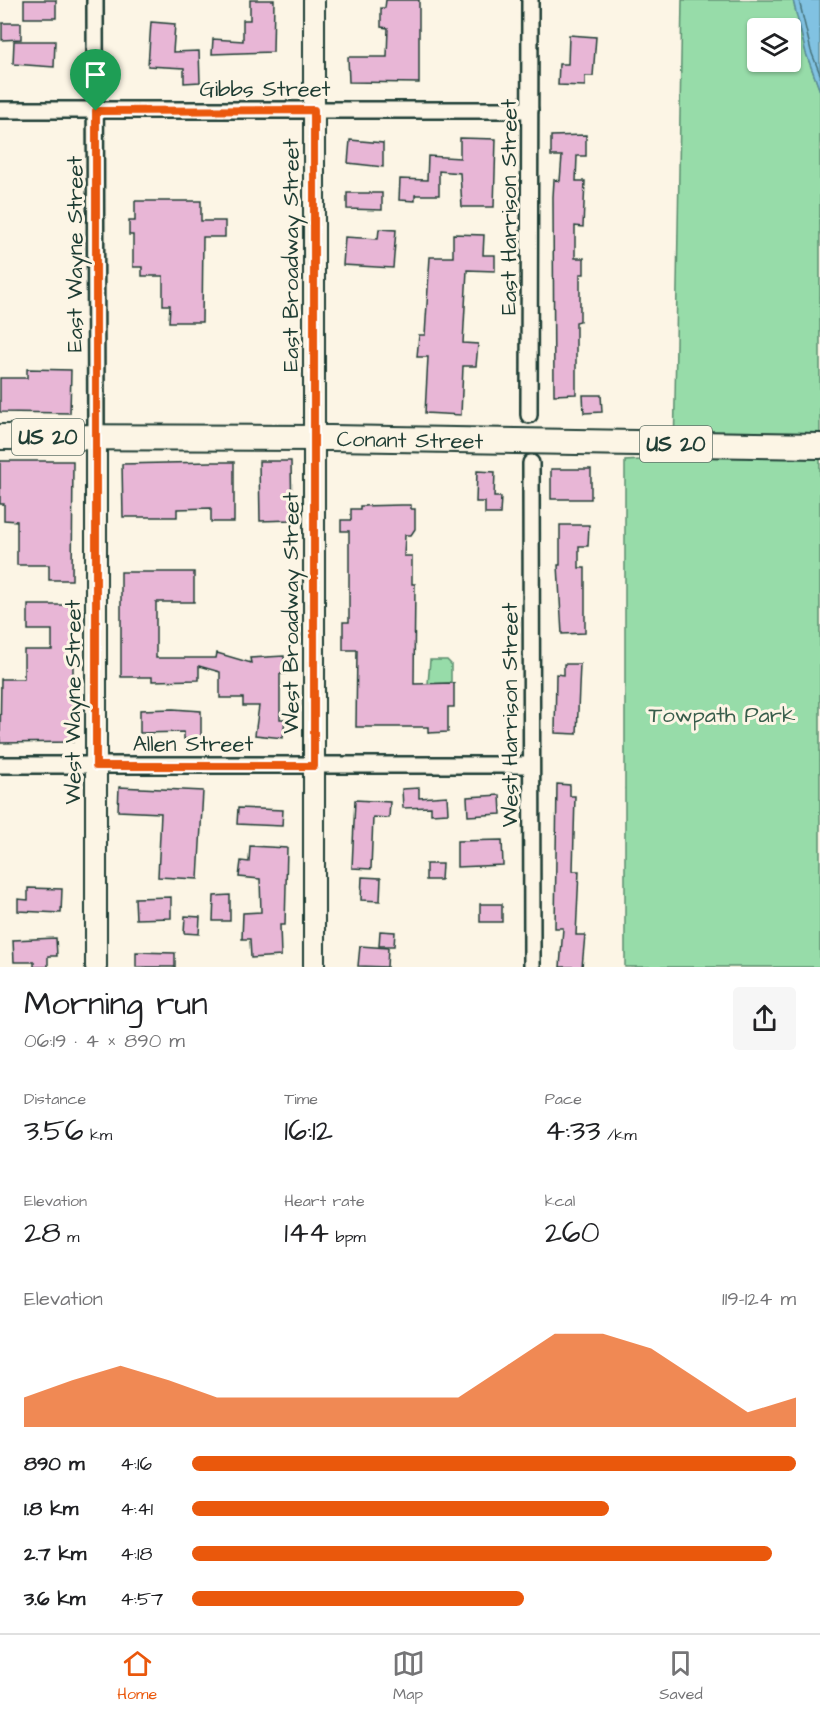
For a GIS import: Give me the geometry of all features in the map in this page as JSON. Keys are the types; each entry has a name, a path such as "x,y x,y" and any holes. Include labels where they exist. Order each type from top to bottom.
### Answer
{"main road":[{"name":"Conant Street","path":"0,437 315,438 820,446"}],"street":[{"name":"East Wayne Street","path":"95,0 96,436"},
{"name":"East Broadway Street","path":"314,0 315,438"},
{"name":"East Harrison Street","path":"529,415 530,0"},
{"name":"Gibbs Street","path":"0,110 530,110"},
{"name":"West Wayne Street","path":"96,436 96,967"},
{"name":"West Broadway Street","path":"314,967 315,438"},
{"name":"West Harrison Street","path":"531,463 532,967"},
{"name":"Allen Street","path":"0,765 531,765"}],"green space":[{"name":"Towpath Park","path":"682,0 793,0 797,18 747,18 747,72 801,72 801,33 820,91 820,967 625,967 625,461 674,458"},
{"path":"430,660 447,660 451,664 451,683 428,684"}],"water":[{"path":"793,0 820,0 820,91 806,53 801,33 801,18 797,18"}],"building":[{"path":"24,0 56,0 56,18 24,18"},
{"path":"250,0 274,0 273,52 212,54 213,39 243,41 243,20 250,20"},
{"path":"386,0 419,0 419,83 349,82 348,57 387,57 388,28 381,27 381,8 385,8"},
{"path":"151,22 175,24 173,52 199,51 200,82 184,83 184,68 148,66"},
{"path":"2,23 21,23 21,39 2,40"},
{"path":"569,35 596,37 593,76 585,76 585,86 558,85 559,64 568,64"},
{"path":"14,41 55,41 54,67 13,64"},
{"path":"586,135 586,156 577,156 576,181 585,181 583,227 575,226 575,258 584,258 584,274 580,274 580,321 576,322 576,394 554,395 553,197 554,180 560,181 562,156 551,156 551,136"},
{"path":"460,138 496,139 494,207 462,207 460,173 439,171 439,195 415,195 415,201 399,200 400,179 427,180 428,156 460,158"},
{"path":"350,140 383,143 383,167 348,163"},
{"path":"347,193 382,193 382,210 347,209"},
{"path":"135,201 201,201 201,221 225,221 225,237 203,237 202,322 169,322 170,305 163,305 163,276 142,276 142,267 133,267 133,235 129,235 129,221 135,221"},
{"path":"379,229 396,230 393,268 343,265 345,237 378,239"},
{"path":"453,234 484,235 483,255 495,255 495,271 467,270 463,343 478,344 476,366 463,366 461,415 425,413 428,357 417,357 419,335 425,335 430,257 453,257"},
{"path":"27,369 71,370 70,413 0,412 0,378 27,378"},
{"path":"583,395 601,395 602,412 584,413"},
{"path":"0,461 73,461 72,580 49,580 49,565 17,565 17,521 4,520 4,504 0,504"},
{"path":"259,461 291,461 292,520 260,521"},
{"path":"234,462 234,522 211,522 211,508 177,509 177,517 123,517 122,464"},
{"path":"551,469 591,469 591,499 551,499"},
{"path":"477,471 495,472 494,497 501,497 500,514 485,514 485,502 476,502"},
{"path":"411,505 411,509 415,509 415,529 411,535 405,535 404,556 412,556 412,584 415,584 414,684 454,683 454,707 448,707 448,732 428,733 428,727 356,727 357,650 343,650 343,622 349,622 349,531 341,531 341,520 351,520 351,509 360,509 360,506"},
{"path":"560,525 589,525 588,546 579,546 579,568 585,568 585,633 562,634 558,565 560,565"},
{"path":"121,572 194,572 194,602 156,602 156,658 216,658 217,653 251,663 250,658 284,656 285,674 280,674 280,719 285,719 283,738 255,735 259,706 243,706 243,698 220,698 220,672 199,666 199,680 152,681 152,677 121,677"},
{"path":"28,605 73,605 73,742 0,743 1,679 24,679 24,650 52,650 52,630 28,630"},
{"path":"564,664 580,664 577,734 555,733 556,674 564,675"},
{"path":"140,710 201,711 201,739 184,739 184,732 140,733"},
{"path":"557,784 570,785 570,796 575,796 573,871 579,871 576,935 585,935 582,967 560,967 563,928 555,928"},
{"path":"119,787 203,791 198,879 158,877 161,813 118,811"},
{"path":"419,788 419,798 447,796 448,813 431,814 431,807 403,808 402,789"},
{"path":"500,795 501,814 468,816 467,797"},
{"path":"355,800 390,802 389,818 373,817 371,869 352,868"},
{"path":"238,808 283,810 282,826 237,824"},
{"path":"502,840 503,865 457,867 457,841"},
{"path":"250,846 287,848 285,925 280,925 281,956 251,958 250,939 242,939 243,913 261,912 260,879 239,877 241,861 249,862"},
{"path":"426,864 442,864 441,880 426,880"},
{"path":"362,877 381,878 380,901 361,900"},
{"path":"28,888 62,889 61,913 18,911 18,899 28,900"},
{"path":"230,895 230,921 213,921 214,896"},
{"path":"171,897 171,918 136,919 135,898"},
{"path":"480,904 502,904 502,922 480,922"},
{"path":"185,916 200,917 199,934 184,933"},
{"path":"380,931 395,932 394,946 379,946"},
{"path":"56,938 57,956 48,956 48,967 34,967 34,962 14,962 13,940"},
{"path":"360,946 388,948 387,967 358,966"},
{"path":"136,952 175,953 175,967 136,967"}],"route":[{"path":"314,110 314,766 96,766 96,111 314,110"}]}
